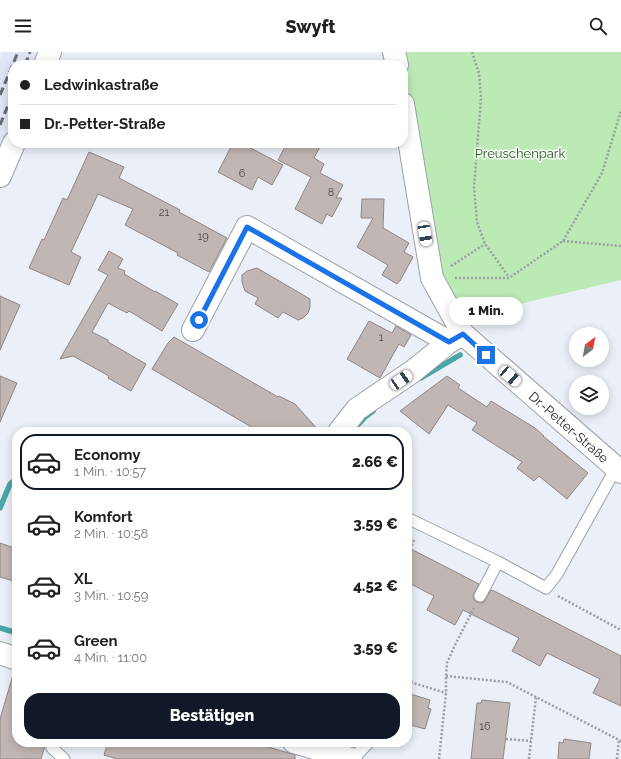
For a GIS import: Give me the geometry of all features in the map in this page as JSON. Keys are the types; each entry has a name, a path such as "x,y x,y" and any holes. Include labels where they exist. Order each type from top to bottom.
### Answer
{"street":[{"name":"Dr.-Petter-Straße","path":"408,134 432,278 456,338 618,470"},
{"path":"0,176 12,148"},
{"path":"193,330 247,227 456,338 412,372 357,409 343,427"},
{"path":"0,654 12,658"},
{"path":"311,747 352,759"}],"lane":[{"path":"412,520 498,562 546,588 557,574 618,470"},
{"path":"480,596 498,562"},
{"path":"52,747 64,759"},
{"path":"352,759 364,747"}],"path":[{"path":"472,52 479,73 481,98 474,187 477,222 485,244 509,278"},
{"path":"432,278 509,278 563,241 602,174 621,111"},
{"path":"563,241 621,246"},
{"path":"432,278 485,244"},
{"path":"546,588 561,598 621,630"},
{"path":"439,759 446,693 447,663 480,596"},
{"path":"446,676 507,682 620,741 617,759"},
{"path":"412,683 446,693"},
{"path":"529,759 536,697"},
{"path":"506,739 531,741"}],"shaded area":[{"path":"3,52 42,52 39,60 8,60 8,134 0,154 0,60"}],"green space":[{"name":"Preuschenpark","path":"402,52 621,52 621,280 443,322 408,92 408,60 403,60"}],"building":[{"path":"230,148 251,148 283,165 272,185 258,177 252,190 218,172"},
{"path":"284,148 319,148 314,158 324,164 320,173 343,185 336,198 342,198 332,217 327,214 322,224 295,209 311,177 278,160"},
{"path":"89,152 124,167 119,178 180,210 179,212 227,238 209,272 177,255 178,253 125,225 133,209 98,194 71,252 81,257 69,285 29,268 42,239 44,240 63,198 67,200"},
{"path":"362,199 384,199 383,228 409,243 404,252 413,257 397,284 382,275 388,265 357,247 373,218 361,218"},
{"path":"109,251 123,259 118,268 125,271 124,274 178,304 162,331 129,311 127,313 108,303 92,332 108,340 108,342 146,364 131,391 108,378 109,376 73,356 60,359 108,275 98,270"},
{"path":"257,268 310,299 308,313 303,318 298,320 283,312 278,318 255,304 258,298 245,291 242,282 242,275 247,271"},
{"path":"0,296 20,305 0,350"},
{"path":"369,321 392,333 396,326 411,335 404,347 399,344 380,378 347,359"},
{"path":"174,337 278,397 279,396 295,404 316,427 251,427 152,369 168,343"},
{"path":"0,376 17,383 0,422"},
{"path":"447,376 460,385 458,388 487,407 491,401 535,428 588,473 567,499 539,476 534,481 517,468 522,462 472,430 477,423 448,405 429,434 400,411"},
{"path":"0,543 12,547 12,581 0,577"},
{"path":"412,550 479,584 473,596 474,600 477,602 484,602 491,590 494,591 621,656 621,706 593,693 600,679 547,653 540,666 512,651 519,638 463,610 455,625 427,610 434,596 412,585"},
{"path":"12,678 12,747 45,747 41,759 0,759 0,719"},
{"path":"412,695 430,700 428,708 431,709 425,729 412,725"},
{"path":"482,700 510,703 503,759 471,759 477,703 481,703"},
{"path":"564,739 591,743 589,759 558,759 559,742 563,743"},
{"path":"106,747 269,747 295,755 295,759 117,759 104,755"}],"waterway":[{"path":"421,378 460,355"},
{"path":"357,426 373,411"},
{"path":"0,508 12,482"},
{"path":"0,628 12,632"}],"railway":[{"path":"15,60 18,52"},
{"path":"27,60 30,52"},
{"path":"0,95 8,76"},
{"path":"0,125 8,105"}],"route":[{"path":"199,320 247,227 449,342 463,334 486,355"}]}
